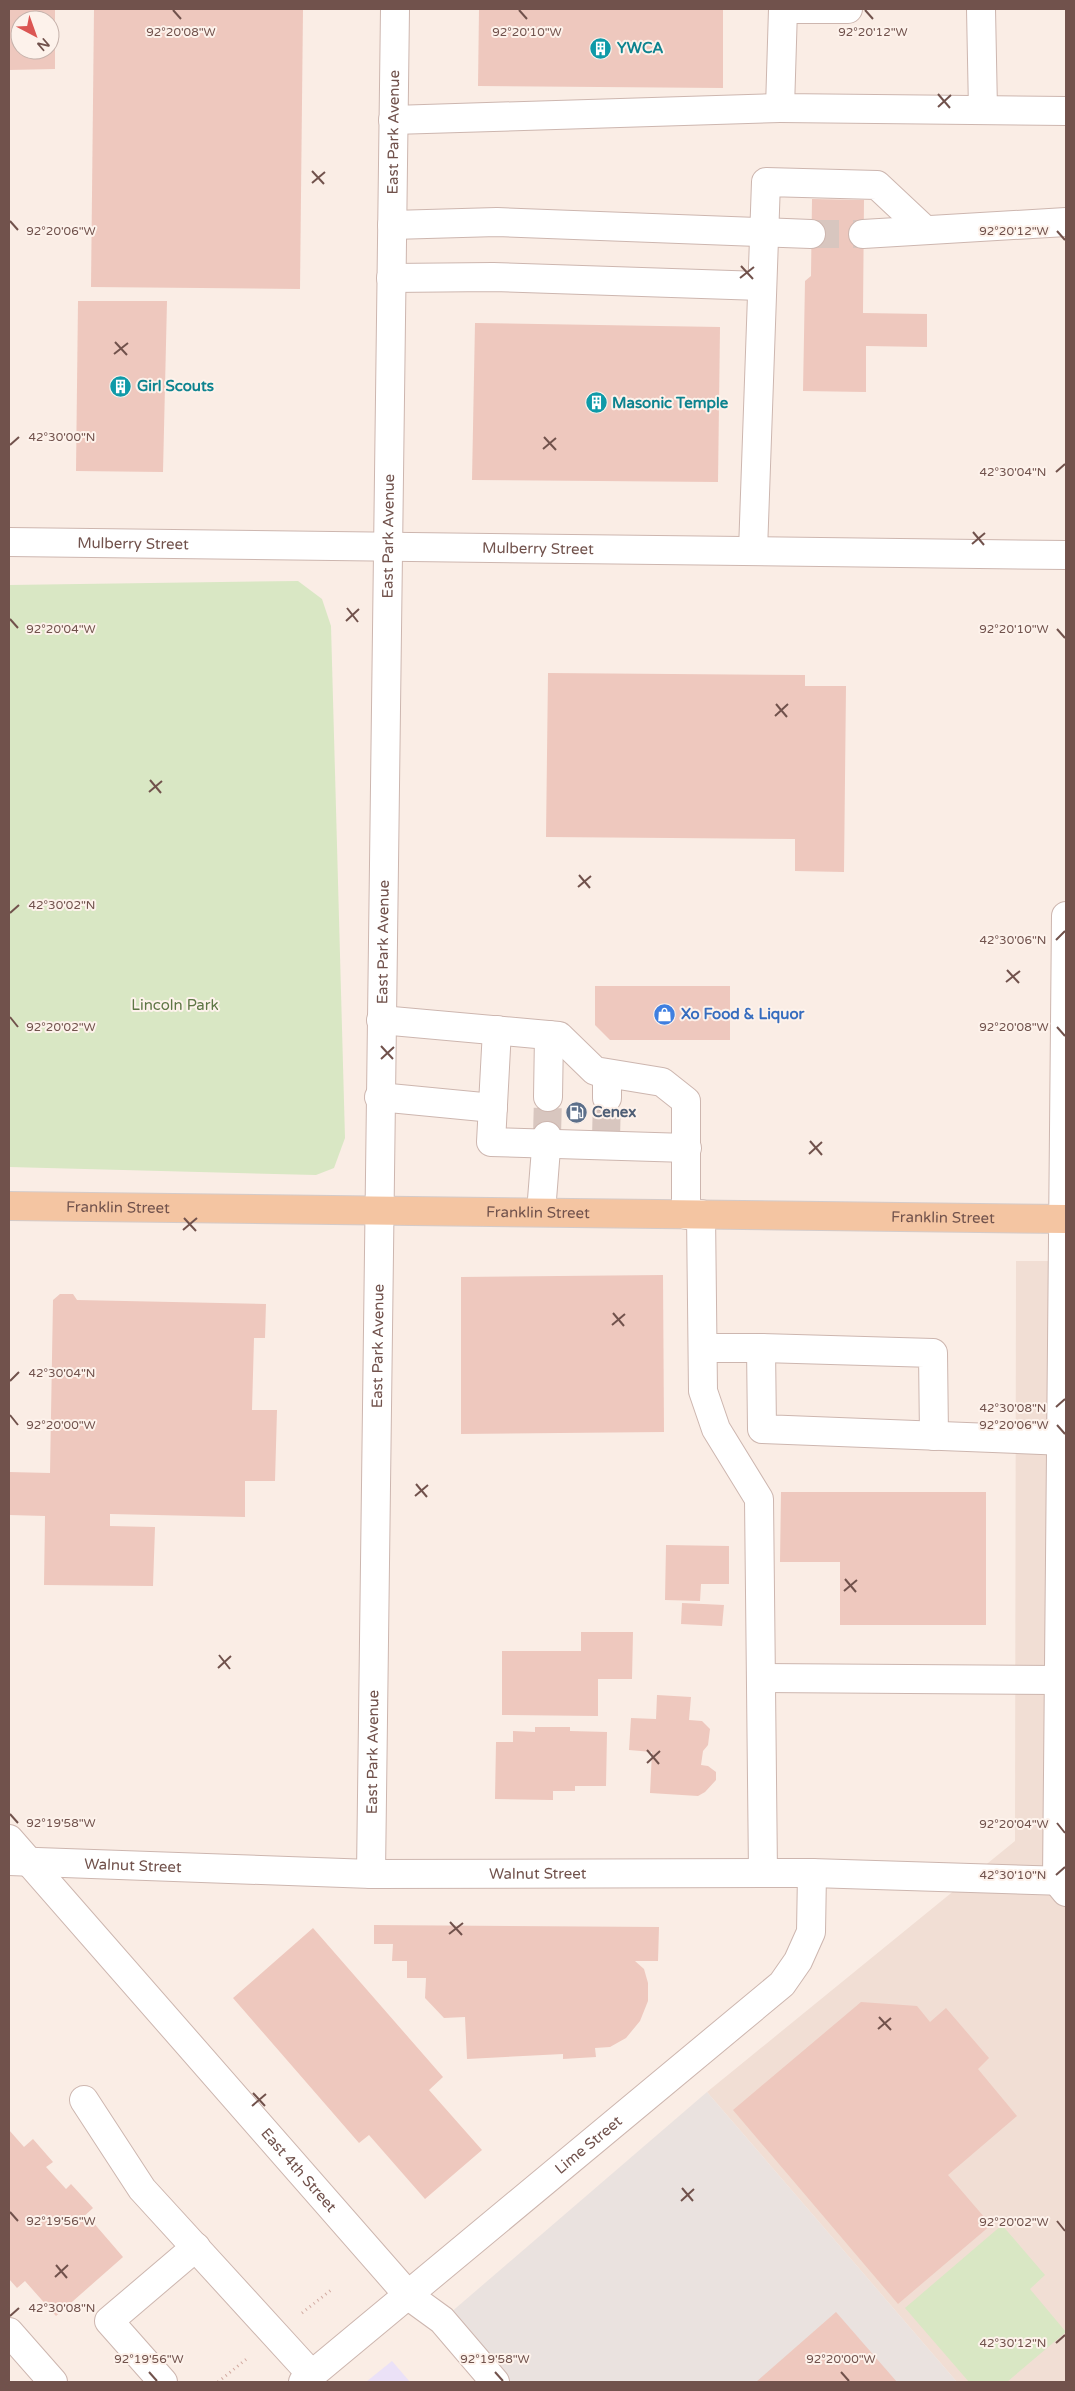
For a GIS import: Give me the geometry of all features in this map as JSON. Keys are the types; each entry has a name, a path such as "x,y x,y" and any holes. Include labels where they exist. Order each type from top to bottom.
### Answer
{"main road":[{"name":"Franklin Street","path":"9,1206 1065,1219"}],"street":[{"name":"East Park Avenue","path":"371,1874 379,1097 394,9"},
{"path":"780,108 782,9 848,9"},
{"path":"981,9 983,110"},
{"path":"393,120 780,108 1066,111"},
{"path":"753,551 766,182 877,185 925,230"},
{"path":"392,225 497,222 811,234"},
{"path":"864,234 1066,222"},
{"path":"391,278 493,277 761,286"},
{"name":"Mulberry Street","path":"9,542 1066,555"},
{"path":"1063,1884 1059,1680 1064,1441 1066,916"},
{"path":"380,1020 559,1036 595,1071 607,1086 662,1082 686,1101 703,1348 703,1391 716,1429 759,1499 763,1873"},
{"path":"497,1030 491,1142 547,1140 606,1141 688,1148"},
{"path":"548,1097 549,1035"},
{"path":"379,1097 493,1108"},
{"path":"540,1212 547,1140"},
{"path":"703,1348 933,1352 934,1436"},
{"path":"761,1348 762,1429 1064,1441"},
{"path":"761,1678 1059,1680"},
{"name":"East 4th Street","path":"9,1839 18,1861 409,2296 442,2320 495,2382"},
{"name":"Walnut Street","path":"18,1861 371,1874 812,1873 1063,1884"},
{"name":"Lime Street","path":"308,2379 782,1984 798,1961 811,1932 812,1873"},
{"path":"84,2100 142,2189 196,2247 308,2379"},
{"path":"163,2382 109,2321 196,2247"},
{"path":"9,2332 53,2382"}],"shaded area":[{"path":"1016,1261 1066,1261 1066,2382 957,2382 707,2092 1015,1841"},
{"path":"707,2092 957,2382 495,2382 442,2320"},
{"path":"392,2361 410,2382 366,2382"}],"green space":[{"name":"Lincoln Park","path":"298,581 322,599 331,626 345,1138 334,1168 316,1175 9,1167 9,585"},
{"path":"1002,2225 1045,2275 1030,2289 1066,2332 1007,2382 969,2382 905,2308"}],"building":[{"path":"9,9 55,9 10,10 10,60 55,60 55,69 9,70"},
{"path":"94,9 303,9 300,289 91,287"},
{"name":"YWCA","path":"479,9 723,9 723,88 478,86"},
{"path":"812,199 864,200 863,313 927,314 927,347 866,346 866,392 803,391 805,281 811,276"},
{"name":"Girl Scouts","path":"78,301 167,301 163,472 76,471"},
{"name":"Masonic Temple","path":"475,323 720,327 718,482 472,480"},
{"path":"548,673 805,675 805,686 846,686 844,872 795,871 795,839 546,837"},
{"path":"595,986 730,986 730,1040 610,1040 595,1025"},
{"path":"663,1275 664,1432 461,1434 461,1277"},
{"path":"60,1294 73,1294 77,1300 266,1304 265,1338 254,1338 252,1410 277,1410 275,1481 245,1481 245,1517 110,1514 110,1526 155,1527 153,1586 44,1585 45,1516 9,1515 9,1472 50,1473 53,1300"},
{"path":"781,1492 986,1492 986,1625 840,1625 840,1562 780,1562"},
{"path":"666,1545 729,1546 729,1584 701,1584 700,1601 665,1600"},
{"path":"682,1603 724,1605 722,1626 681,1624"},
{"path":"581,1632 633,1632 632,1679 598,1679 598,1716 502,1715 502,1651 581,1651"},
{"path":"657,1695 691,1697 689,1720 702,1721 710,1729 708,1745 703,1751 701,1765 708,1766 716,1772 716,1780 705,1792 698,1796 650,1793 652,1752 629,1750 631,1718 656,1719"},
{"path":"535,1727 570,1727 570,1731 607,1732 606,1786 575,1786 575,1791 553,1791 553,1800 495,1799 496,1742 513,1742 513,1731 535,1732"},
{"path":"374,1925 659,1927 658,1961 635,1961 644,1969 648,1983 648,2001 640,2021 626,2038 610,2047 595,2048 596,2057 563,2059 563,2054 467,2059 465,2017 444,2018 425,1998 426,1978 407,1978 407,1961 392,1961 393,1944 374,1944"},
{"path":"313,1928 443,2077 429,2090 482,2150 425,2199 369,2135 359,2143 233,1998"},
{"path":"861,2002 917,2006 930,2022 946,2008 989,2058 978,2069 1017,2116 948,2175 991,2225 898,2304 733,2110"},
{"path":"9,2130 24,2147 33,2139 53,2162 46,2167 66,2189 71,2184 93,2208 81,2219 87,2225 92,2221 123,2257 56,2316 25,2281 17,2288 9,2279"},
{"path":"836,2312 897,2382 756,2382"}],"tunnel":[{"path":"811,234 863,234"},
{"path":"547,1136 548,1097"},
{"path":"606,1138 607,1098"}],"place":[{"name":"YWCA","path":"601,48"},
{"name":"Girl Scouts","path":"121,386"},
{"name":"Masonic Temple","path":"596,403"},
{"name":"Xo Food & Liquor","path":"665,1014"},
{"name":"Cenex","path":"576,1112"}]}
